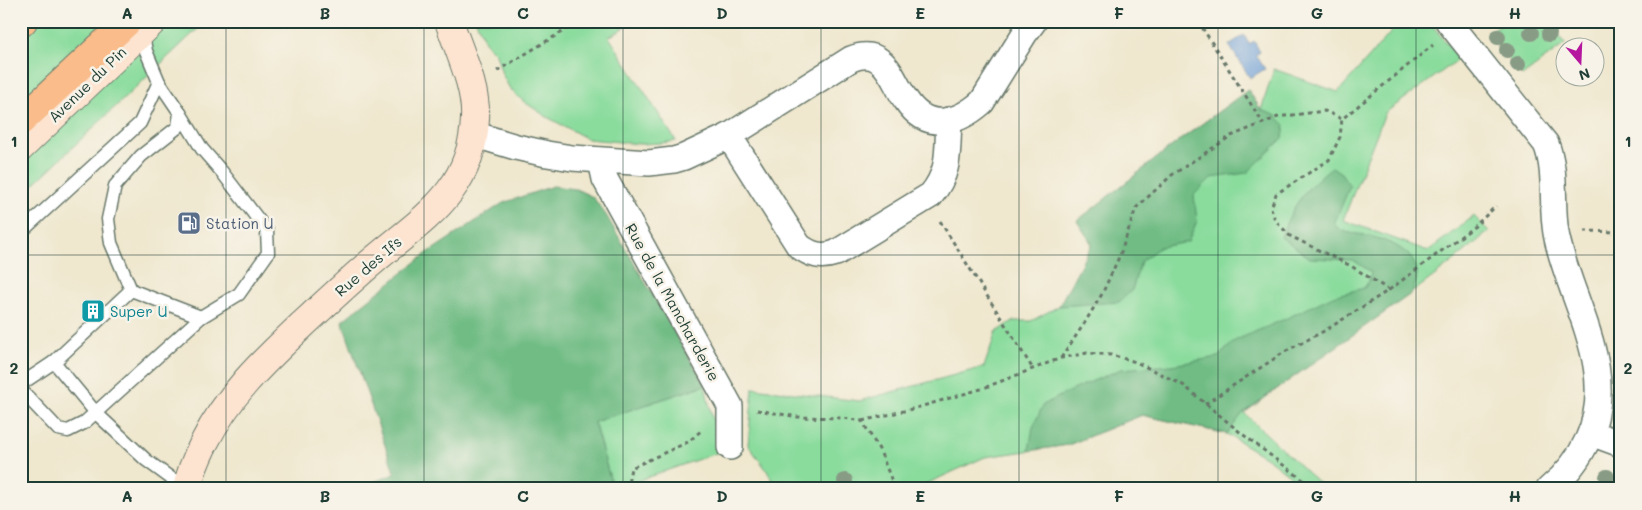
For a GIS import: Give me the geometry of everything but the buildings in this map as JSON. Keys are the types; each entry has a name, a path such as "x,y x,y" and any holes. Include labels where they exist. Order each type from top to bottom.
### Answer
{"highway":[{"path":"21,121 141,24"}],"street":[{"name":"Rue des Ifs","path":"187,487 198,456 211,429 227,403 246,379 338,292 430,214 446,198 459,179 468,158 474,134 476,114 474,96 449,21"},
{"path":"474,134 547,154 601,161 649,163 674,160 729,136 858,56 873,56 880,61 906,101 919,115 935,121 949,120 961,117 972,111 982,102 1024,33 1034,21"},
{"path":"1448,21 1540,137 1550,153 1555,230 1558,245 1594,355 1598,374 1599,394 1590,434 1583,450 1571,468 1549,489"},
{"name":"Avenue du Pin","path":"21,147 141,24"},
{"path":"729,136 799,246 817,256 826,256 836,253 931,194 944,176 949,120"},
{"name":"Rue de la Mancharderie","path":"601,161 605,179 730,406 730,447"},
{"path":"1590,434 1621,444"}],"lane":[{"path":"21,390 58,429 68,431 84,423 201,317 239,294 268,253 267,231 202,149 159,82 146,51 141,24"},
{"path":"21,232 140,123 159,82"},
{"path":"180,113 178,127 141,156 115,186 108,219 111,243 131,290 201,317"},
{"path":"21,384 54,362 131,290"},
{"path":"54,362 96,413 146,460 172,480 187,487"}],"path":[{"path":"497,71 580,21"},
{"path":"1198,21 1263,123"},
{"path":"1389,290 1351,266 1290,236 1275,220 1271,208 1276,194 1329,160 1340,137 1342,119 1437,43"},
{"path":"1061,358 1102,294 1120,255 1136,208 1172,175 1231,136 1278,117 1325,111 1342,119"},
{"path":"1205,404 1286,351 1326,330 1389,290 1476,226 1496,206"},
{"path":"940,220 1033,370"},
{"path":"1577,231 1621,232"},
{"path":"627,489 631,468 688,442 730,406 798,417 843,418 862,421 982,389 1061,358 1087,353 1111,355 1136,362 1183,385 1240,433 1315,489"},
{"path":"862,421 880,451 895,489"}],"green space":[{"path":"21,21 206,21 21,196"},
{"path":"476,21 635,21 609,37 676,141 640,144 588,139 547,117 523,101 510,89 502,74 496,54 485,42"},
{"path":"1401,21 1429,21 1459,59 1385,113 1343,220 1428,251 1474,216 1489,231 1385,312 1244,413 1325,489 1307,489 1270,460 1227,434 1142,415 1068,445 985,457 915,489 777,489 766,469 748,445 753,388 859,401 984,367 996,332 1013,321 1031,321 1059,306 1092,244 1077,221 1176,143 1248,90 1261,110 1274,69 1338,92"},
{"path":"1507,21 1547,21 1560,38 1554,38 1554,52 1522,76 1488,34"},
{"path":"1248,90 1261,110 1275,115 1285,125 1283,138 1247,173 1211,178 1194,195 1197,221 1188,242 1160,247 1141,261 1132,290 1119,302 1059,306 1092,244 1077,221 1176,143"},
{"path":"1332,167 1341,173 1350,186 1334,224 1346,232 1369,236 1393,244 1407,253 1412,259 1417,274 1412,293 1243,413 1227,434 1142,415 1068,445 1029,451 1033,427 1043,405 1072,390 1121,369 1172,365 1218,357 1236,340 1333,296 1364,288 1369,281 1371,272 1353,260 1310,258 1281,237 1300,198 1314,182"},
{"path":"553,186 576,189 593,197 606,215 705,385 594,422 613,489 354,489 395,474 342,321 426,254 503,203"},
{"path":"705,385 711,413 725,450 634,482 636,489 613,489 594,422"}],"water":[{"path":"1244,35 1249,44 1254,41 1260,52 1256,55 1265,69 1250,78 1229,45"}],"place":[{"name":"Station U","path":"189,223"},
{"name":"Super U","path":"93,311"}]}
